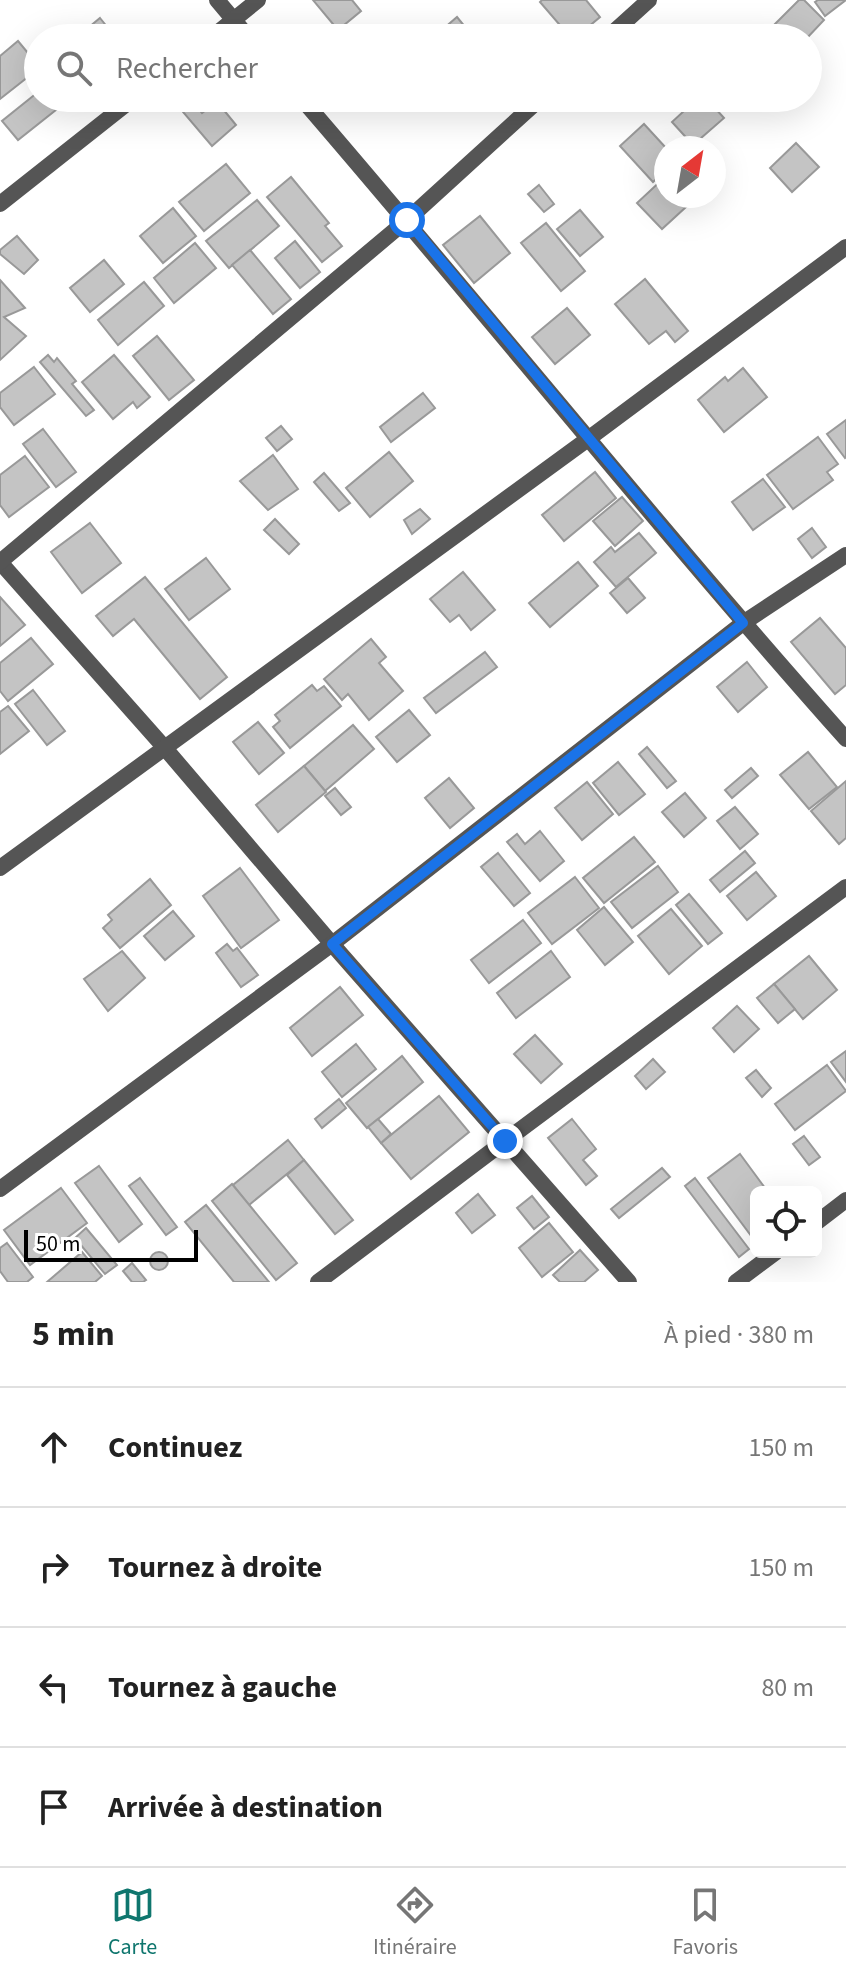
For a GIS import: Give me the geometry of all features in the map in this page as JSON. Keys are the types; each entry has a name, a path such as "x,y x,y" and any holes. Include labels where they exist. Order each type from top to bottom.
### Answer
{"street":[{"path":"217,0 237,24"},
{"path":"229,24 258,0"},
{"path":"622,24 649,0"},
{"path":"0,204 116,112"},
{"path":"313,112 743,623 846,739"},
{"path":"526,112 407,220 0,562 629,1282"},
{"path":"0,868 846,247"},
{"path":"0,1189 332,944 743,623 846,555"},
{"path":"318,1282 846,887"},
{"path":"822,1218 846,1200"},
{"path":"736,1282 768,1258"}],"building":[{"path":"313,0 352,0 361,11 345,24 333,24"},
{"path":"586,0 600,17 592,24 559,24 540,2"},
{"path":"799,0 804,0 824,20 820,24 775,24"},
{"path":"846,0 825,16 815,2"},
{"path":"457,17 463,24 449,24"},
{"path":"18,41 24,48 24,80 0,99 0,56"},
{"path":"24,103 24,112 53,112 18,140 2,121"},
{"path":"183,112 225,112 236,125 212,146"},
{"path":"683,112 719,112 724,118 703,136 685,136 672,122"},
{"path":"644,124 655,136 654,181 653,182 620,146"},
{"path":"796,143 819,167 792,192 770,168"},
{"path":"226,164 250,193 204,231 179,202"},
{"path":"291,177 329,223 325,226 342,246 322,262 267,197"},
{"path":"539,185 554,204 544,212 528,194"},
{"path":"654,187 654,208 685,208 662,229 637,203"},
{"path":"257,200 279,226 229,268 206,241"},
{"path":"173,208 196,236 163,263 140,236"},
{"path":"580,210 603,237 580,256 557,229"},
{"path":"480,216 510,253 474,283 443,245"},
{"path":"546,223 585,271 561,291 521,243"},
{"path":"17,236 38,260 24,274 0,254 0,250"},
{"path":"295,241 320,272 300,288 275,258"},
{"path":"195,243 216,268 174,303 154,278"},
{"path":"250,250 291,299 273,314 232,265"},
{"path":"104,260 124,284 90,312 70,288"},
{"path":"645,279 688,331 675,342 666,331 649,344 615,304"},
{"path":"0,280 25,308 4,317 26,336 0,360"},
{"path":"144,282 164,306 118,345 98,320"},
{"path":"567,308 590,335 555,364 532,337"},
{"path":"157,336 194,380 169,400 133,356"},
{"path":"48,355 54,362 57,358 76,381 72,384 94,410 86,416 40,362"},
{"path":"114,355 150,397 137,408 133,402 113,419 82,382"},
{"path":"34,367 55,394 14,425 0,407 0,393"},
{"path":"743,368 767,397 724,432 698,400 725,377 728,381"},
{"path":"423,393 435,408 391,442 380,427"},
{"path":"846,420 846,457 845,458 827,434"},
{"path":"281,426 292,439 277,451 266,438"},
{"path":"43,429 76,472 56,487 23,444"},
{"path":"818,437 838,464 827,472 833,480 793,509 767,475"},
{"path":"389,452 413,481 370,517 346,488"},
{"path":"273,455 298,489 268,510 240,481"},
{"path":"25,456 49,487 9,517 0,505 0,475"},
{"path":"595,472 616,498 564,541 542,515"},
{"path":"324,473 350,503 339,511 314,482"},
{"path":"763,479 785,507 753,530 732,502"},
{"path":"622,497 643,521 615,546 593,521"},
{"path":"420,509 430,519 412,534 404,520"},
{"path":"275,519 299,544 289,554 264,530"},
{"path":"90,523 121,563 82,593 51,552"},
{"path":"812,528 826,547 812,558 798,539"},
{"path":"639,533 656,553 616,587 594,562 611,547 615,552"},
{"path":"206,558 230,589 189,620 165,589"},
{"path":"578,562 598,586 550,627 529,603"},
{"path":"463,572 495,610 471,630 459,615 450,622 430,599"},
{"path":"145,577 227,677 200,699 134,619 113,636 96,616"},
{"path":"628,578 645,598 627,613 610,593"},
{"path":"0,597 25,625 0,646"},
{"path":"820,618 846,648 846,685 835,694 791,642"},
{"path":"31,638 53,664 8,701 0,691 0,663"},
{"path":"371,639 386,657 379,663 403,691 369,720 348,694 342,700 324,679"},
{"path":"485,652 497,667 436,713 424,698"},
{"path":"747,662 767,687 738,712 717,687"},
{"path":"312,685 317,691 324,686 341,706 290,748 273,727 280,721 275,715"},
{"path":"33,690 65,731 47,745 15,704"},
{"path":"8,706 29,731 0,754 0,712"},
{"path":"409,710 430,735 397,762 376,737"},
{"path":"258,722 284,753 259,774 233,742"},
{"path":"353,725 374,749 325,791 304,766"},
{"path":"647,747 676,781 667,788 639,754"},
{"path":"808,752 837,787 809,809 780,775"},
{"path":"618,762 645,794 619,815 593,783"},
{"path":"304,766 326,792 278,832 256,805"},
{"path":"751,768 758,776 732,798 725,790"},
{"path":"449,778 474,808 450,828 425,798"},
{"path":"846,781 846,838 839,844 811,811"},
{"path":"587,782 613,814 582,840 555,808"},
{"path":"335,788 351,807 341,815 325,796"},
{"path":"685,793 706,818 684,837 662,812"},
{"path":"735,807 758,834 740,849 717,821"},
{"path":"540,831 564,861 540,881 507,842 517,834 525,844"},
{"path":"634,837 655,862 604,903 583,878"},
{"path":"745,851 755,863 720,892 710,880"},
{"path":"498,853 530,893 514,906 481,867"},
{"path":"658,866 678,892 632,928 611,902"},
{"path":"240,868 279,920 241,948 203,896"},
{"path":"756,872 776,896 747,920 727,896"},
{"path":"575,877 599,908 552,944 528,913"},
{"path":"150,879 171,905 120,948 103,928 112,920 108,915"},
{"path":"689,894 722,933 708,944 676,905"},
{"path":"604,907 633,942 605,965 577,930"},
{"path":"671,909 702,946 669,974 638,936"},
{"path":"173,911 194,936 165,960 144,936"},
{"path":"523,920 541,943 489,983 471,960"},
{"path":"227,944 233,951 237,948 258,975 241,987 216,953"},
{"path":"122,951 145,978 108,1011 84,979"},
{"path":"551,951 570,977 516,1018 497,993"},
{"path":"809,956 837,990 803,1019 774,984"},
{"path":"774,984 795,1009 778,1023 757,998"},
{"path":"340,987 363,1015 312,1056 290,1028"},
{"path":"737,1006 759,1029 734,1052 713,1028"},
{"path":"535,1035 562,1064 541,1083 514,1054"},
{"path":"356,1044 376,1069 342,1097 322,1072"},
{"path":"846,1051 846,1082 831,1062"},
{"path":"402,1056 423,1082 367,1128 346,1103"},
{"path":"653,1059 665,1072 646,1089 635,1076"},
{"path":"827,1065 846,1091 795,1130 775,1104"},
{"path":"756,1070 771,1088 762,1097 746,1078"},
{"path":"439,1096 469,1132 411,1179 381,1143"},
{"path":"339,1099 346,1108 322,1128 315,1119"},
{"path":"378,1119 391,1134 381,1143 368,1127"},
{"path":"572,1119 596,1149 583,1160 597,1176 586,1185 548,1138"},
{"path":"804,1136 820,1157 809,1165 793,1144"},
{"path":"288,1140 304,1160 249,1205 233,1185"},
{"path":"740,1154 764,1186 750,1186 750,1234 708,1178"},
{"path":"304,1160 353,1220 335,1234 287,1175"},
{"path":"99,1166 142,1224 119,1242 75,1183"},
{"path":"662,1168 670,1177 619,1218 611,1209"},
{"path":"140,1178 177,1227 166,1235 129,1186"},
{"path":"695,1178 749,1249 739,1257 685,1186"},
{"path":"232,1184 297,1263 276,1280 212,1201"},
{"path":"61,1188 87,1223 30,1265 4,1230"},
{"path":"478,1194 495,1215 472,1233 456,1213"},
{"path":"532,1196 549,1217 534,1229 517,1208"},
{"path":"206,1205 269,1282 234,1282 185,1222"},
{"path":"549,1223 573,1252 542,1277 519,1248"},
{"path":"86,1228 117,1265 105,1274 75,1238"},
{"path":"7,1243 33,1277 27,1282 8,1282 0,1271 0,1248"},
{"path":"580,1250 598,1270 584,1282 560,1282 553,1275"},
{"path":"82,1252 102,1276 95,1282 47,1282"},
{"path":"159,1252 168,1261 159,1270 150,1261"},
{"path":"132,1263 146,1280 132,1282 123,1271"}],"route":[{"path":"407,220 743,623 332,944 505,1141"}]}
